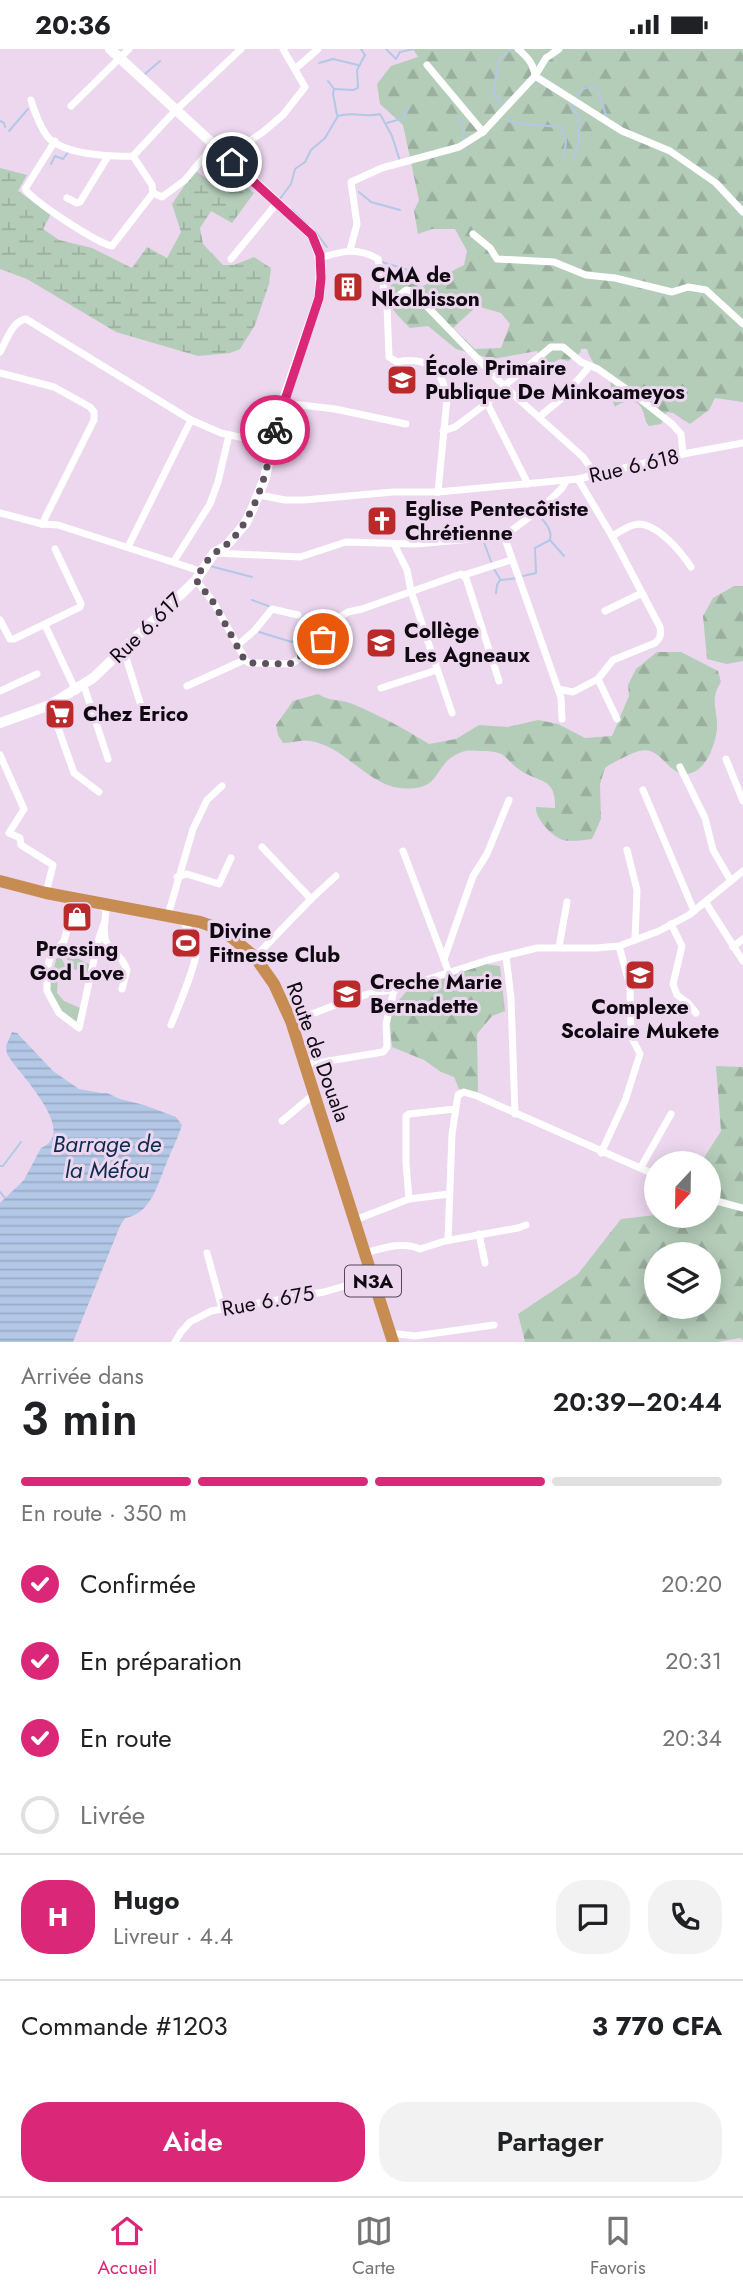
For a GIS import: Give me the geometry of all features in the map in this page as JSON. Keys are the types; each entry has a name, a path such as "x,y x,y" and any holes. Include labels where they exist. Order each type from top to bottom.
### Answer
{"highway":[{"name":"Route de Douala","path":"0,881 216,928 255,957 274,983 291,1021 392,1338"}],"street":[{"name":"Rue 6.617","path":"1,720 50,705 80,688 124,650 198,575 214,553 225,547 245,524 259,495 283,403 319,298 320,258 312,235 110,49"},
{"path":"71,106 129,49"},
{"path":"31,100 34,113 47,136 55,141 76,152 107,157 133,156 175,111 241,49"},
{"path":"232,162 245,144 283,115 305,87 283,49"},
{"path":"295,69 318,49"},
{"path":"519,49 531,61 535,76"},
{"path":"350,250 357,224 351,182 382,168 459,147 483,132 535,76 546,58 559,49"},
{"path":"427,65 483,132"},
{"path":"535,76 622,131 670,151 716,183 743,212"},
{"path":"55,141 25,189 107,246 115,245 153,193 152,185 133,156"},
{"path":"153,193 162,197 185,180 214,145"},
{"path":"67,198 80,202 107,157"},
{"path":"231,258 277,203"},
{"path":"473,234 497,259 554,262 586,275 615,278 672,292 688,287 705,290 743,324"},
{"path":"320,258 350,250 377,259 387,305 389,357 397,362 412,359 429,365 439,373 446,385 438,492"},
{"path":"387,305 406,290 412,291 504,386 583,457 590,467 590,476"},
{"path":"0,352 16,323 26,319 191,420 229,435 272,445"},
{"path":"443,431 455,427 486,403 551,347 563,347 673,424 681,434 683,454"},
{"path":"539,417 561,399 590,366"},
{"path":"0,373 54,387 90,407 94,412 94,420 42,524"},
{"path":"283,403 335,409 405,423"},
{"path":"486,403 528,484"},
{"path":"128,547 191,420"},
{"path":"174,561 209,504 218,482 229,435"},
{"name":"Rue 6.618","path":"504,536 543,507 567,480 743,443"},
{"path":"558,689 573,692 598,679 613,660 659,639 660,627 612,535 578,479"},
{"path":"259,495 304,500 393,492 438,492 567,480"},
{"path":"0,513 42,524 58,525 174,561 198,575 244,659 249,663 290,664 323,639 330,631 333,621 348,612 461,573 464,575 511,560"},
{"path":"612,535 639,524 650,528 677,546 691,567"},
{"path":"214,553 300,557 346,542 443,543 504,536 561,698 562,719"},
{"path":"394,544 407,570 411,591 452,713"},
{"path":"0,620 12,639 81,605 55,549"},
{"path":"464,575 499,681"},
{"path":"605,611 642,593"},
{"path":"238,645 272,609 298,615"},
{"path":"45,625 80,688 108,759"},
{"path":"124,650 142,709"},
{"path":"187,686 244,659"},
{"path":"381,688 437,670"},
{"path":"0,691 37,674"},
{"path":"598,679 617,719"},
{"path":"50,705 74,773 99,793"},
{"path":"0,755 24,809 9,833 20,838 21,845 53,865 46,893"},
{"path":"726,759 743,801"},
{"path":"680,767 705,818 713,851 731,881"},
{"path":"171,1025 197,949 195,939 174,917 177,877 202,807 222,786"},
{"path":"643,790 694,911"},
{"path":"444,959 473,876 487,854 509,800"},
{"path":"262,847 311,899"},
{"path":"627,850 637,890 635,939"},
{"path":"403,851 449,973"},
{"path":"177,877 187,874 219,884 231,858"},
{"path":"291,1021 361,996 394,990 537,947 619,946 694,911 743,871"},
{"path":"255,957 336,876"},
{"path":"76,897 64,941 50,958 47,991 59,1013 79,1028 98,941 105,922"},
{"path":"95,901 106,910 105,939 109,947 119,954 127,970 122,989"},
{"path":"559,947 567,902"},
{"path":"706,903 743,961"},
{"path":"671,924 682,942 673,984 677,995 696,1013"},
{"path":"733,947 743,939"},
{"path":"601,1153 625,1101 640,1054 631,1036 630,986 619,946"},
{"path":"506,956 511,998 515,1114"},
{"path":"304,1065 383,1052 387,1047 386,1024 394,990"},
{"path":"448,1240 454,1109 458,1095 464,1092 601,1153 644,1169"},
{"path":"282,1121 313,1095"},
{"path":"409,1199 406,1116 454,1109"},
{"path":"641,1167 671,1114"},
{"path":"355,1220 409,1199 449,1194"},
{"path":"721,1202 743,1208"},
{"path":"365,1253 385,1247 412,1245 420,1249 448,1240 526,1225"},
{"path":"479,1234 485,1263"},
{"path":"207,1253 222,1308"},
{"name":"Rue 6.675","path":"175,1342 190,1322 222,1308 324,1291 372,1278"},
{"path":"392,1338 494,1325"}],"green space":[{"path":"413,49 743,49 743,402 715,398 709,410 690,424 667,412 661,424 649,426 637,403 625,402 615,407 610,379 596,366 587,349 581,349 580,353 568,361 560,359 552,363 545,363 537,351 493,359 456,349 428,326 410,328 399,317 390,303 391,282 405,281 421,287 464,265 467,251 455,229 432,229 418,234 414,211 419,200 403,125 380,104 377,84 391,66 418,57","holes":["477,306 501,313 510,324 501,348 475,349 453,328"]},
{"path":"0,168 27,175 18,191 51,214 43,229 59,240 92,248 132,268 147,247 167,258 181,232 172,204 195,170 213,184 239,181 254,193 232,223 211,211 200,228 203,244 223,265 234,265 254,257 271,268 269,284 255,325 240,349 230,353 198,356 116,332 27,279 0,269"},
{"path":"734,586 743,586 743,661 727,664 707,659 703,616 713,598"},
{"path":"657,652 681,652 718,671 721,682 715,694 717,729 714,743 708,758 692,773 678,772 658,755 647,750 632,754 605,768 600,784 601,819 592,839 563,840 550,831 538,817 536,807 555,808 550,787 517,768 502,754 491,751 465,751 447,762 425,786 400,788 377,780 323,744 307,741 283,743 278,735 276,725 293,701 318,694 365,709 429,744 456,739 479,725 508,727 538,720 558,724 585,738 612,736 629,696 628,685 636,669"},
{"path":"67,953 91,965 90,976 72,968 65,955"},
{"path":"61,956 71,978 53,974 56,959"},
{"path":"485,964 500,966 505,1011 492,1016 477,1034 478,1092 459,1089 454,1077 424,1060 392,1047 390,1024 393,1007 406,992"},
{"path":"52,976 58,977 57,993 64,1001 80,1008 76,1024 64,1016 49,993"},
{"path":"716,1066 743,1067 743,1340 525,1342 518,1314 578,1274 621,1219 644,1216 644,1229 721,1229 721,1151 708,1151 721,1131"}],"water":[{"name":"Barrage de la Méfou","path":"12,1032 17,1033 53,1071 79,1089 107,1093 144,1105 176,1117 182,1125 153,1196 142,1210 125,1218 120,1226 73,1342 0,1342 0,1203 24,1180 41,1148 51,1140 54,1129 42,1102 7,1054 6,1046"}],"waterway":[{"path":"334,89 358,88 357,70 365,55 361,49"},
{"path":"386,49 396,59 400,52 414,49"},
{"path":"503,105 494,95 494,86 499,60 511,49"},
{"path":"319,63 333,59 358,65"},
{"path":"145,74 160,61"},
{"path":"328,81 334,89 337,115"},
{"path":"576,97 585,89 597,88 607,118"},
{"path":"573,102 572,107 579,117 579,142 573,160"},
{"path":"387,123 404,118 406,107"},
{"path":"9,131 28,109"},
{"path":"279,200 291,184 295,169 305,162 311,150 325,138 338,116 380,114 392,136 400,161"},
{"path":"457,116 463,124 464,139"},
{"path":"0,121 5,127"},
{"path":"508,121 561,127 566,142 564,156"},
{"path":"228,151 242,137"},
{"path":"51,164 55,156 63,159 69,151"},
{"path":"359,192 371,202 400,210"},
{"path":"292,210 308,225"},
{"path":"315,231 327,247"},
{"path":"382,262 408,270"},
{"path":"539,513 549,529 550,540 564,556"},
{"path":"483,540 492,564"},
{"path":"523,576 536,573 535,548 550,540"},
{"path":"210,566 252,577"},
{"path":"494,569 500,579"},
{"path":"501,580 518,578"},
{"path":"496,593 500,580"},
{"path":"252,600 271,607"},
{"path":"259,632 292,642 301,634"},
{"path":"0,1166 3,1166 21,1142"},
{"path":"0,1192 5,1198"}],"way so far":[{"path":"275,430 265,478 253,510 234,538 214,553 196,580 214,603 244,659 249,663 290,664 323,639"}],"place":[{"name":"CMA de Nkolbisson","path":"348,287"},
{"name":"École Primaire Publique De Minkoameyos","path":"402,380"},
{"name":"Eglise Pentecôtiste Chrétienne","path":"382,521"},
{"name":"Collège Les Agneaux","path":"381,643"},
{"name":"Chez Erico","path":"60,714"},
{"name":"Pressing God Love","path":"77,917"},
{"name":"Divine Fitnesse Club","path":"186,943"},
{"name":"Complexe Scolaire Mukete","path":"640,975"},
{"name":"Creche Marie Bernadette","path":"347,994"}],"route":[{"path":"232,162 302,224 312,235 320,255 319,298 275,430"}]}
